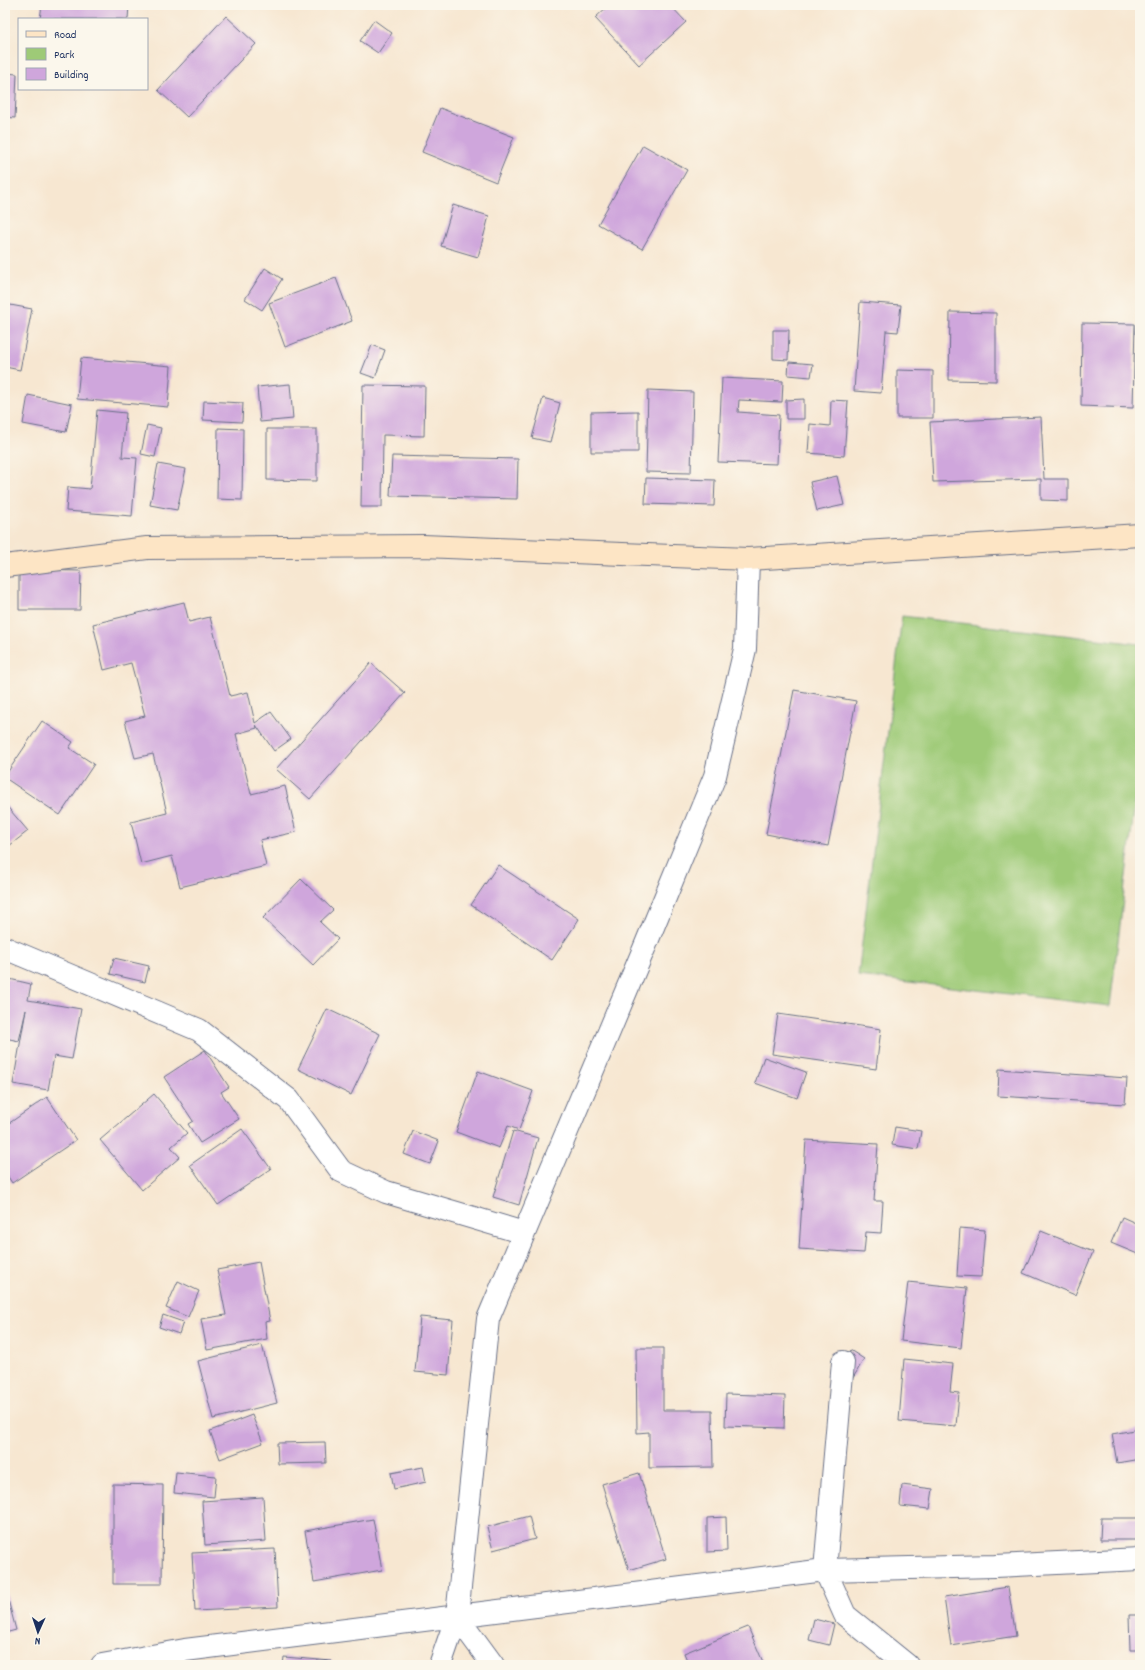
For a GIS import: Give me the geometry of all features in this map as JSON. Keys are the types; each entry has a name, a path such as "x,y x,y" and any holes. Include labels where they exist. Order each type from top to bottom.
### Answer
{"street":[{"path":"5,566 147,548 423,546 748,558 1140,534"},
{"path":"440,1665 457,1616 488,1319 715,776 745,648 748,558"},
{"path":"5,948 199,1030 290,1100 341,1170 386,1192 524,1233"},
{"path":"843,1362 825,1570 845,1615 907,1665"},
{"path":"102,1665 185,1650 825,1570 994,1566 1140,1559"},
{"path":"457,1616 493,1665"}],"green space":[{"path":"902,616 1140,644 1140,762 1110,1006 858,976"}],"building":[{"path":"42,5 129,5 128,18 40,18"},
{"path":"609,5 670,5 686,22 639,65 595,18"},
{"path":"226,16 256,44 187,117 158,90"},
{"path":"374,20 392,33 378,53 360,41"},
{"path":"5,73 17,74 15,118 5,117"},
{"path":"440,108 514,137 496,182 422,152"},
{"path":"643,145 687,170 642,249 598,224"},
{"path":"453,205 489,216 478,257 441,246"},
{"path":"265,268 282,279 262,310 245,299"},
{"path":"336,278 352,321 285,347 269,303"},
{"path":"860,302 901,305 898,332 886,331 881,393 854,391"},
{"path":"5,304 32,309 20,370 5,367"},
{"path":"950,312 996,313 996,381 949,380"},
{"path":"1082,323 1135,324 1133,408 1081,406"},
{"path":"773,330 789,330 788,360 773,359"},
{"path":"372,345 385,350 375,378 361,373"},
{"path":"81,358 171,366 168,407 77,399"},
{"path":"789,362 813,364 811,377 788,375"},
{"path":"897,370 933,371 933,418 897,418"},
{"path":"722,378 783,381 782,402 739,400 738,412 779,415 777,464 718,462"},
{"path":"290,384 293,419 260,422 257,387"},
{"path":"363,385 425,386 424,436 383,435 382,507 361,507"},
{"path":"648,390 693,392 691,473 646,472"},
{"path":"28,395 72,404 66,432 23,424"},
{"path":"543,398 560,403 550,442 532,438"},
{"path":"804,399 804,419 786,419 786,400"},
{"path":"831,400 848,401 844,456 808,453 810,424 830,426"},
{"path":"204,401 243,403 242,422 203,420"},
{"path":"97,410 126,413 122,457 137,458 132,516 66,511 68,487 90,489"},
{"path":"638,411 638,452 591,452 591,412"},
{"path":"1041,417 1044,479 1068,479 1068,501 1041,500 1041,479 933,482 930,422"},
{"path":"147,425 161,428 155,457 141,454"},
{"path":"218,428 243,429 242,500 217,499"},
{"path":"267,429 317,429 317,481 267,480"},
{"path":"392,456 518,459 517,499 390,496"},
{"path":"158,464 186,469 177,510 150,505"},
{"path":"837,476 844,505 817,511 810,482"},
{"path":"646,478 715,480 714,506 645,504"},
{"path":"19,570 81,571 80,610 19,610"},
{"path":"184,602 189,622 210,617 230,696 248,692 255,723 271,712 291,739 274,751 256,725 257,728 236,734 251,794 285,786 296,832 260,840 266,866 180,887 172,856 141,864 131,822 167,813 153,754 135,758 125,721 145,716 131,663 104,670 93,624"},
{"path":"371,663 405,693 310,799 276,769"},
{"path":"794,690 856,701 828,846 766,834"},
{"path":"42,721 73,742 69,748 94,764 60,815 5,778"},
{"path":"5,804 28,831 9,846 5,841"},
{"path":"498,865 579,919 552,960 471,905"},
{"path":"301,879 333,910 320,922 338,939 313,965 263,918"},
{"path":"114,958 149,966 145,982 110,974"},
{"path":"5,978 31,984 28,1000 81,1009 72,1059 54,1056 48,1090 13,1084 26,1010 19,1041 5,1038"},
{"path":"327,1009 380,1034 351,1095 298,1069"},
{"path":"778,1014 881,1029 876,1069 772,1054"},
{"path":"205,1050 229,1087 221,1092 239,1119 200,1143 188,1124 193,1121 164,1077"},
{"path":"764,1057 806,1072 797,1098 755,1083"},
{"path":"999,1069 1127,1078 1125,1104 998,1096"},
{"path":"478,1071 533,1091 519,1130 508,1126 499,1148 456,1132"},
{"path":"154,1094 187,1133 171,1147 180,1157 142,1190 100,1140"},
{"path":"47,1097 76,1140 12,1183 5,1172 5,1126"},
{"path":"895,1127 921,1131 918,1149 892,1145"},
{"path":"242,1129 271,1169 218,1205 190,1165"},
{"path":"413,1131 439,1141 430,1164 404,1154"},
{"path":"513,1131 538,1138 519,1205 493,1197"},
{"path":"806,1140 878,1144 874,1201 883,1201 881,1233 866,1232 864,1253 799,1249"},
{"path":"1122,1217 1140,1225 1140,1255 1111,1243"},
{"path":"960,1228 985,1230 981,1277 957,1276"},
{"path":"1041,1231 1093,1252 1075,1295 1023,1273"},
{"path":"259,1262 270,1321 265,1322 267,1339 207,1350 201,1319 226,1315 217,1270"},
{"path":"178,1281 199,1291 188,1317 166,1308"},
{"path":"908,1282 967,1288 961,1348 901,1341"},
{"path":"163,1315 183,1322 179,1334 159,1327"},
{"path":"420,1317 453,1320 448,1375 415,1372"},
{"path":"262,1345 277,1403 213,1419 198,1361"},
{"path":"636,1348 663,1348 663,1410 712,1410 713,1467 649,1468 649,1432 637,1433"},
{"path":"850,1350 864,1359 853,1378 838,1370"},
{"path":"904,1359 953,1364 950,1392 959,1393 956,1426 899,1421"},
{"path":"726,1394 785,1396 784,1428 725,1426"},
{"path":"252,1415 263,1443 220,1459 210,1431"},
{"path":"1140,1429 1140,1459 1117,1463 1112,1434"},
{"path":"325,1442 326,1463 278,1464 277,1443"},
{"path":"423,1467 426,1482 394,1489 391,1473"},
{"path":"176,1472 216,1476 214,1497 174,1493"},
{"path":"639,1473 666,1559 629,1570 602,1484"},
{"path":"113,1484 163,1485 162,1584 113,1584"},
{"path":"902,1485 933,1489 930,1509 900,1506"},
{"path":"263,1497 266,1541 205,1545 202,1501"},
{"path":"529,1516 535,1539 493,1550 487,1527"},
{"path":"726,1517 727,1551 707,1552 707,1518"},
{"path":"1101,1518 1140,1518 1140,1540 1100,1540"},
{"path":"373,1519 382,1570 314,1582 305,1531"},
{"path":"275,1549 278,1607 195,1611 192,1553"},
{"path":"1008,1587 1016,1636 951,1646 944,1597"},
{"path":"5,1588 16,1630 5,1633"},
{"path":"1129,1615 1140,1615 1140,1650 1130,1650"},
{"path":"814,1619 834,1624 829,1645 809,1640"},
{"path":"748,1627 763,1662 755,1665 689,1665 684,1653"},
{"path":"284,1657 332,1661 331,1665 283,1665"}]}
